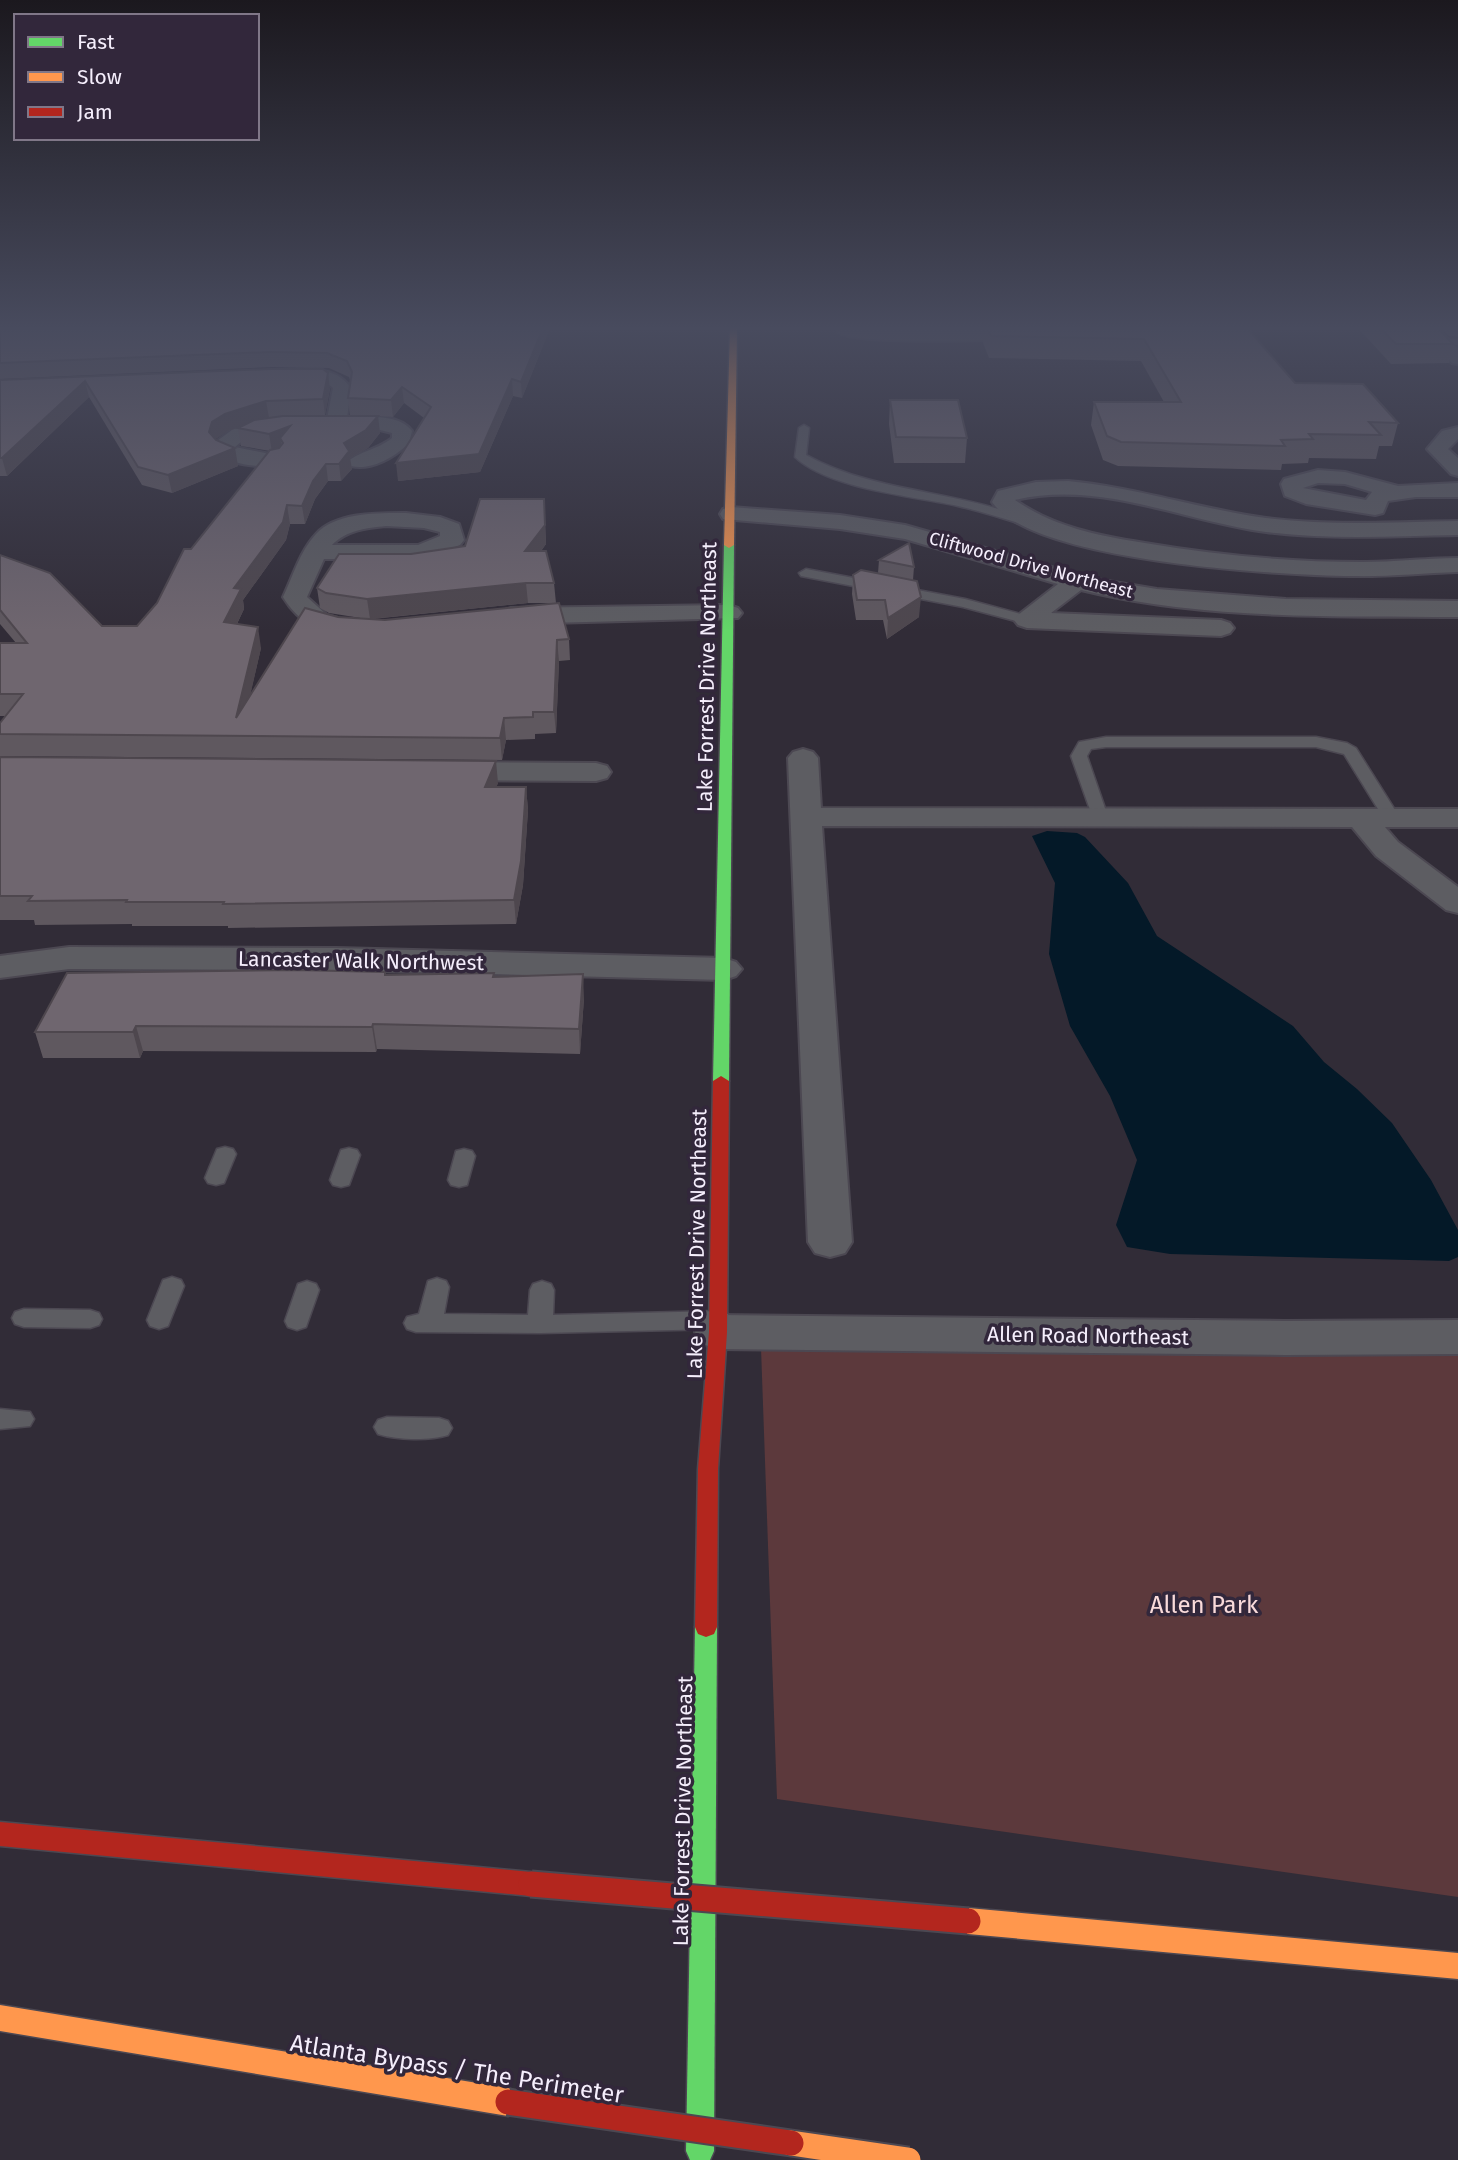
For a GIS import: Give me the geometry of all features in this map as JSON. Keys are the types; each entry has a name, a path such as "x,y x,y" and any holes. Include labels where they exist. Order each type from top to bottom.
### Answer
{"main road":[{"name":"Lake Forrest Drive Northeast","path":"699,2160 709,1469 718,1326 732,429"},
{"path":"0,1834 1458,1966"},
{"name":"Atlanta Bypass / The Perimeter","path":"0,2018 508,2102 908,2160"}],"street":[{"path":"255,429 243,431 224,445 225,450 240,456 274,460"},
{"path":"358,462 381,456 394,447 402,439 399,429"},
{"path":"1458,433 1450,435 1437,449 1458,470"},
{"path":"1398,493 1336,477 1300,480 1292,484 1293,491 1306,497 1375,508 1426,565"},
{"path":"1458,528 1326,531 1263,525 1072,488 1037,488 1006,496 1003,502 1009,509 1038,525 1088,539 1187,557 1338,569 1458,565"},
{"path":"1375,508 1373,505 1381,495 1458,490"},
{"name":"Cliftwood Drive Northeast","path":"731,514 822,520 905,531 1077,581 1177,600 1240,606 1458,609"},
{"path":"317,552 295,597 304,613 330,625 379,630"},
{"path":"1027,620 1077,581"},
{"path":"482,618 566,613 729,613"},
{"path":"1027,620 1249,630"},
{"path":"1275,631 1339,632"},
{"path":"803,758 830,1242"},
{"path":"416,771 596,772"},
{"path":"806,817 1458,818"},
{"path":"1376,818 1387,849 1458,902"},
{"name":"Lancaster Walk Northwest","path":"0,967 69,958 337,959 723,969"},
{"name":"Allen Road Northeast","path":"718,1326 1258,1338 1458,1337"}],"lane":[{"path":"804,429 801,457 814,465 877,485 979,507 1038,525"},
{"path":"806,572 965,603 1027,620"},
{"path":"1100,817 1079,756 1085,745 1105,742 1316,742 1341,746 1350,751 1376,818"},
{"path":"216,1178 226,1154"},
{"path":"341,1180 349,1155"},
{"path":"459,1180 464,1156"},
{"path":"159,1320 172,1286"},
{"path":"437,1287 423,1322 718,1326"},
{"path":"297,1321 307,1290"},
{"path":"540,1324 542,1290"},
{"path":"24,1318 90,1319"},
{"path":"387,1427 439,1428"}],"green space":[{"name":"Allen Park","path":"761,1348 1458,1356 1458,1897 777,1799"}],"water":[{"path":"1047,831 1077,833 1085,837 1128,883 1157,936 1293,1026 1324,1062 1392,1123 1431,1180 1458,1230 1458,1257 1449,1261 1170,1254 1127,1247 1116,1225 1137,1160 1110,1096 1070,1026 1049,954 1055,883 1032,836"}],"building":[{"path":"0,429 33,429 2,458"},
{"path":"114,429 210,429 209,432 216,440 235,448 168,475 138,467"},
{"path":"242,429 283,429 269,434"},
{"path":"288,429 367,429 344,443 349,451 339,464 326,464 313,481 302,506 287,505 283,522 234,588 241,589 224,622 258,627 236,718 305,608 338,617 385,620 559,603 569,639 557,640 554,712 533,712 533,717 504,718 500,738 0,734 0,723 23,694 0,694 0,643 27,643 0,610 0,555 50,573 102,626 137,626 157,603 184,549 191,549 270,450 279,448 283,443 280,438"},
{"path":"417,429 490,429 479,454 396,463"},
{"path":"895,429 965,429 967,438 896,437"},
{"path":"1104,429 1375,429 1381,435 1309,434 1313,439 1281,440 1285,446 1121,442 1107,436"},
{"path":"480,499 544,499 545,525 525,551 546,551 554,583 526,583 367,599 326,593 317,588 339,554 411,554 465,546"},
{"path":"909,543 914,567 879,560"},
{"path":"861,570 917,581 921,597 888,618 885,600 857,600 853,575"},
{"path":"0,757 496,761 485,787 526,787 521,861 514,900 223,904 224,902 126,902 127,900 28,901 32,896 0,896"},
{"path":"296,970 385,972 385,975 494,973 493,977 583,974 579,1029 373,1024 372,1027 136,1026 133,1032 35,1032 67,973"}],"traffic: fast":[{"path":"721,1081 729,545"},
{"path":"700,2151 706,1627"}],"traffic: slow":[{"path":"729,545 732,429"},
{"path":"968,1921 1458,1966"},
{"path":"0,2018 508,2102"},
{"path":"791,2143 908,2160"}],"traffic: jam":[{"path":"706,1627 708,1469 718,1332 721,1081"},
{"path":"0,1834 531,1884"},
{"path":"531,1884 968,1921"},
{"path":"508,2102 791,2143"}]}
